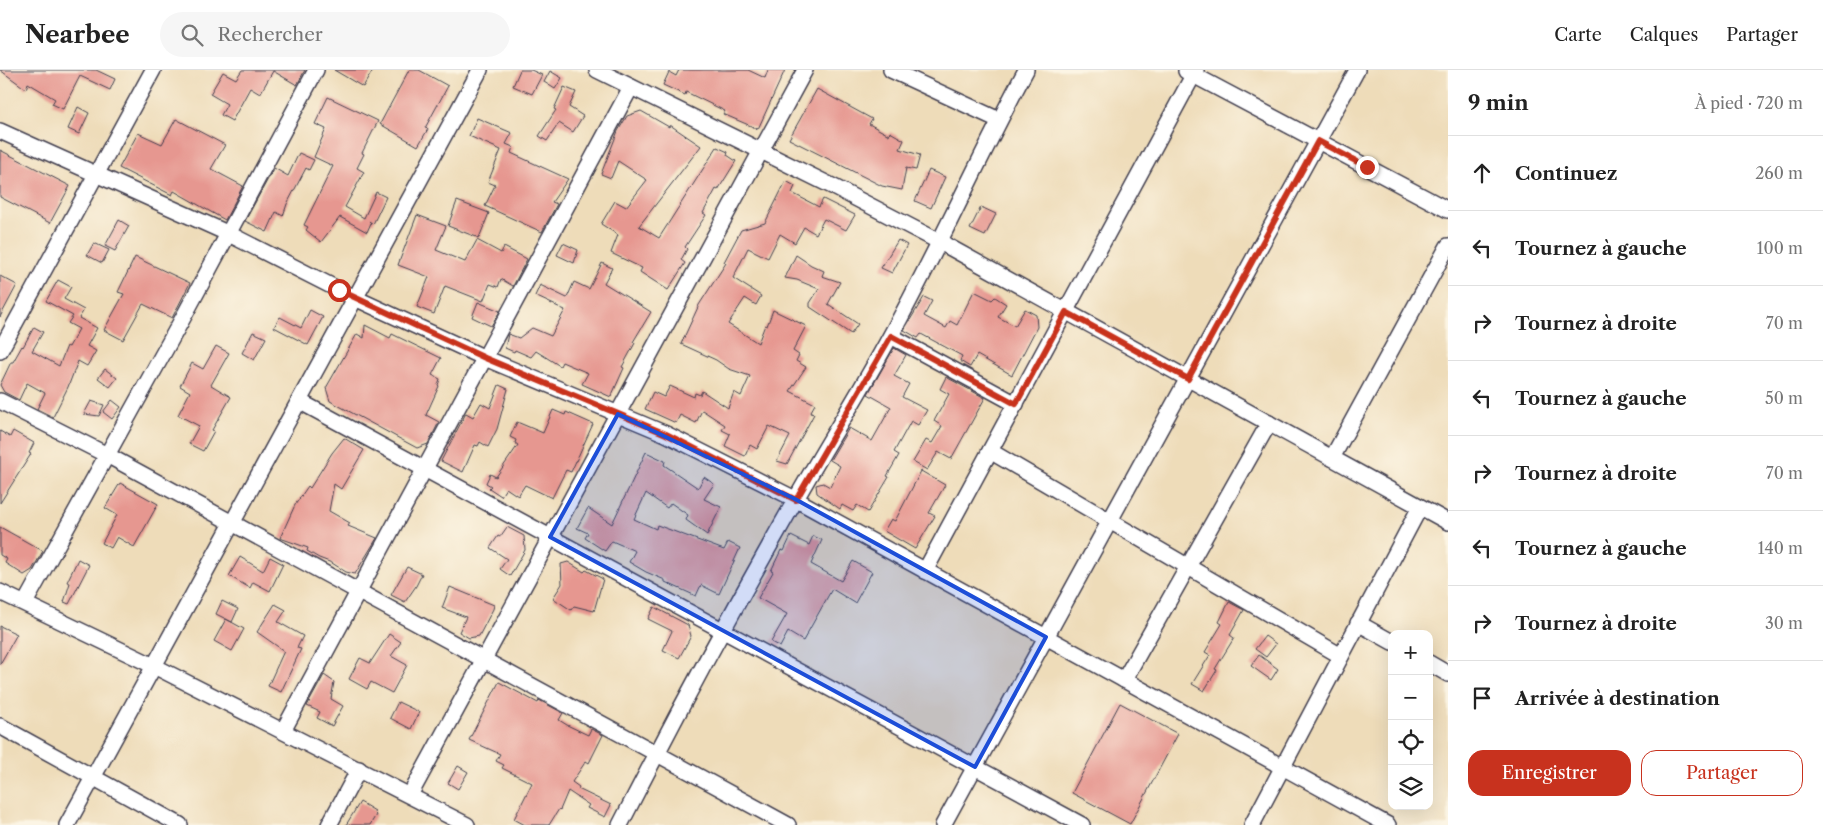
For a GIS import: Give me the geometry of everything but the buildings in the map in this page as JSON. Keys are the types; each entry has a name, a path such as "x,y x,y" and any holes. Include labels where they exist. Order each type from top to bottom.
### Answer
{"street":[{"path":"0,351 153,70"},
{"path":"25,604 184,316 316,70"},
{"path":"67,825 480,70"},
{"path":"597,70 940,242 1448,522"},
{"path":"410,795 805,70"},
{"path":"891,70 999,120"},
{"path":"620,825 723,631 891,336 1026,70"},
{"path":"943,825 1357,70"},
{"path":"925,571 1066,312 1192,72 1448,210"},
{"path":"283,731 631,87"},
{"path":"0,131 227,233 355,298 485,358 666,434 796,500 1388,825"},
{"path":"1332,458 1448,246"},
{"path":"891,336 1016,404"},
{"path":"0,401 107,455 788,825"},
{"path":"299,401 1082,825"},
{"path":"1124,680 1268,424"},
{"path":"990,451 1341,656"},
{"path":"1252,825 1420,507"},
{"path":"0,592 154,666 467,825"},
{"path":"1358,623 1388,640"},
{"path":"1433,665 1448,674"},
{"path":"0,726 180,825"},
{"path":"329,825 359,769"}],"highlighted area":[{"path":"618,414 795,499 1046,637 975,767 550,537"}],"route":[{"path":"339,290 485,358 666,434 796,500 891,336 1016,404 1066,312 1188,379 1318,141 1367,167"}]}
